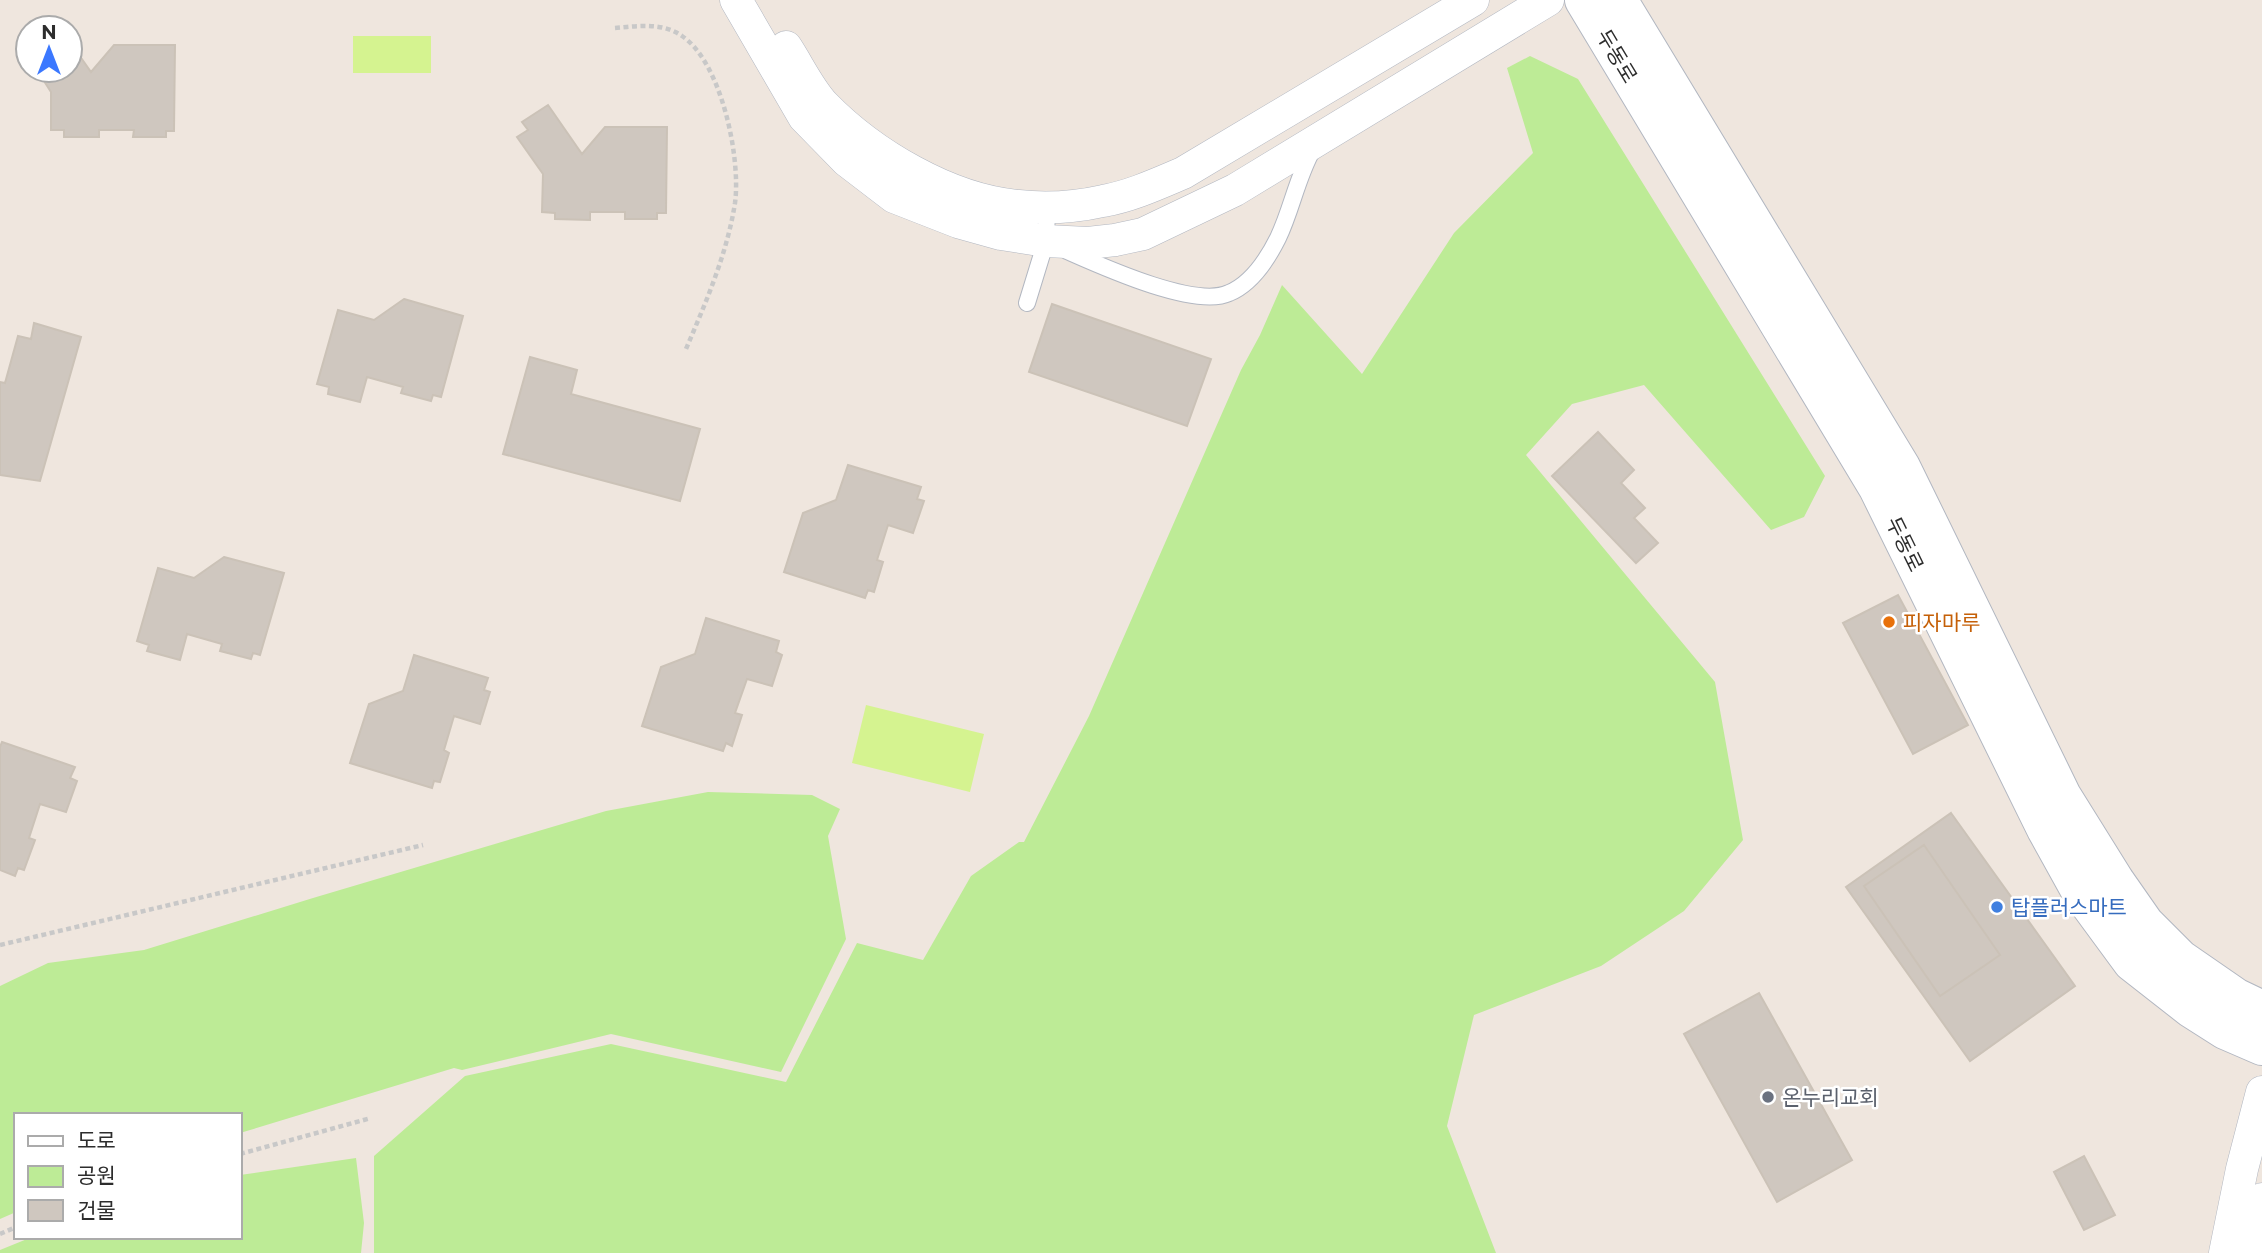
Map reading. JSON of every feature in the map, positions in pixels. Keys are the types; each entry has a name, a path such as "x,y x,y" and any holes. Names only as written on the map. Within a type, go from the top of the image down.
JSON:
{"street":[{"path":"736,0 804,117 847,161 894,197 958,222 1001,234 1046,242 1088,243 1143,234 1235,190 1548,0"},
{"path":"758,0 822,103 886,157 946,186 985,201 1047,207 1112,199 1132,194 1183,173 1473,0"},
{"name":"두동로","path":"1584,0 1878,488 2040,817 2082,894 2132,962 2192,1009 2225,1030 2262,1046"},
{"name":"두동로","path":"1618,0 1901,467 2062,796 2115,881 2145,923 2180,959 2235,997 2262,1010"},
{"path":"2225,1253 2242,1169 2262,1092"},
{"path":"2253,1253 2262,1199"}],"lane":[{"path":"1046,242 1144,283 1208,296 1232,292 1256,271 1277,240 1307,160 1318,140"},
{"path":"1027,303 1046,242 1047,207"}],"path":[{"path":"615,28 653,25 682,36 705,60 720,96 735,149 735,201 726,242 715,279 686,349"},
{"path":"0,945 423,845"},
{"path":"242,1153 371,1118"}],"green space":[{"path":"353,36 431,36 431,73 353,73"},
{"path":"1530,56 1578,79 1825,476 1804,517 1771,530 1644,385 1572,404 1526,455 1715,682 1743,840 1684,911 1601,966 1474,1015 1447,1126 1496,1253 374,1253 374,1156 465,1076 611,1044 786,1082 857,943 923,960 971,876 1019,842 1024,842 1089,716 1241,370 1282,285 1362,374 1454,233 1533,153 1507,68"},
{"path":"866,705 984,734 970,792 852,763"},
{"path":"708,792 812,795 840,809 828,836 846,939 781,1072 611,1034 462,1070 454,1068 242,1132 242,1113 14,1113 14,1213 0,1219 0,986 48,963 144,950 606,811"},
{"path":"356,1158 364,1223 361,1253 0,1253 0,1250 27,1239 242,1239 242,1175"}],"building":[{"path":"114,45 175,45 174,131 166,131 166,137 133,137 134,130 99,130 99,137 64,137 64,130 51,130 51,92 46,84 84,84 84,62 91,72"},
{"path":"548,105 582,154 605,127 667,127 666,213 657,213 657,219 625,219 625,212 590,212 590,220 555,219 555,213 542,212 543,174 517,137 528,130 522,122"},
{"path":"404,299 463,316 441,397 433,395 431,401 401,393 403,387 367,377 360,402 328,394 329,387 317,384 338,310 374,320"},
{"path":"1052,304 1211,359 1187,426 1029,372"},
{"path":"34,323 81,337 40,481 0,475 0,382 5,383 18,336 31,339"},
{"path":"530,357 577,370 571,394 700,429 680,501 503,454"},
{"path":"1598,432 1634,470 1621,483 1645,508 1634,518 1658,543 1636,563 1552,476"},
{"path":"848,465 921,487 917,499 924,501 913,533 888,525 877,560 883,562 874,592 868,590 865,598 784,572 803,513 836,500"},
{"path":"224,557 284,573 260,655 253,653 251,659 220,651 222,644 187,634 180,660 147,651 149,645 137,641 158,568 194,578"},
{"path":"1898,595 1968,725 1913,754 1843,623"},
{"path":"706,618 779,641 776,652 782,655 772,686 747,679 735,713 742,715 732,746 726,743 723,751 642,726 661,667 695,654"},
{"path":"414,655 488,678 484,690 490,692 480,724 454,716 444,750 449,753 440,782 434,781 432,788 350,763 369,704 403,691"},
{"path":"2,742 75,767 70,778 77,781 66,812 40,804 29,838 35,840 24,870 18,868 15,876 0,870"},
{"path":"1951,813 2075,986 1970,1061 1846,887"},
{"path":"1924,845 2000,955 1940,996 1864,886"},
{"name":"온누리교회","path":"1759,993 1852,1160 1777,1202 1684,1034"},
{"path":"2084,1156 2115,1215 2084,1230 2054,1172"}],"place":[{"name":"피자마루","path":"1889,622"},
{"name":"탑플러스마트","path":"1997,907"},
{"name":"온누리교회","path":"1768,1097"}]}
